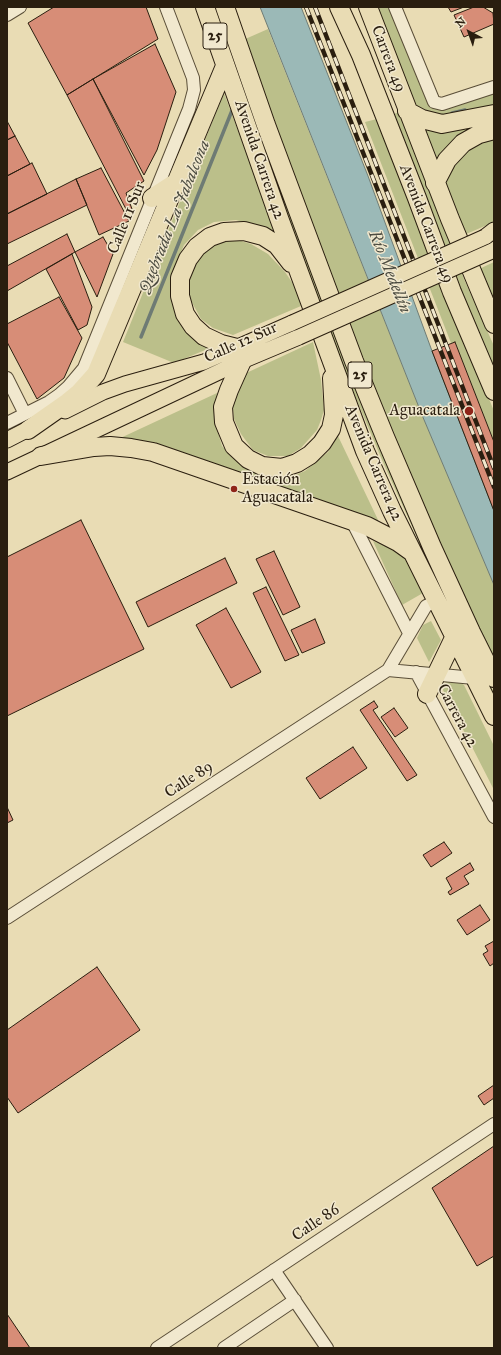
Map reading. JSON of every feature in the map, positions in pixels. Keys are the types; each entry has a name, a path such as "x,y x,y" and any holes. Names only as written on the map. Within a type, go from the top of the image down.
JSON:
{"highway":[{"name":"25","path":"206,7 225,66"},
{"name":"Avenida Carrera 42","path":"225,7 266,125 329,294 377,416 432,547 494,678"},
{"name":"Avenida Carrera 49","path":"339,7 360,55 417,198 452,292 494,391"},
{"name":"Carrera 49","path":"368,7 407,111"},
{"path":"27,422 74,397 96,374 225,66"},
{"name":"Avenida Carrera 42","path":"225,66 303,283 376,477 413,552 431,603 454,638 494,716"},
{"path":"407,111 422,119 442,124 494,118"},
{"name":"Avenida Carrera 49","path":"407,111 435,183 493,319"},
{"path":"435,183 447,160 463,143 479,134 494,118"},
{"path":"152,198 178,180"},
{"path":"303,283 290,260 277,246 263,236 244,231 224,232 210,237 197,247 188,259 180,278 180,296 185,314 193,326 204,336 240,355 223,407 224,422 234,446 248,459 262,466 282,468 297,463 310,455 322,443 331,429 334,415 334,399 329,353"},
{"path":"41,456 115,446 143,450 352,521 382,534 413,552"},
{"path":"427,694 454,638"}],"main road":[{"name":"Calle 12 Sur","path":"7,440 27,422 125,384 204,362 240,355 300,337 492,243"},
{"name":"Calle 12 Sur","path":"7,472 240,355 292,323 492,243"}],"street":[{"path":"7,15 20,7"},
{"name":"Calle 11 Sur","path":"84,368 193,98 193,78 166,7"},
{"name":"Carrera 49","path":"395,7 434,102 442,104 494,87"},
{"name":"Calle 12 Sur","path":"7,423 27,422 68,387 84,368"},
{"path":"7,378 27,422"},
{"path":"352,521 409,634"},
{"name":"Calle 89","path":"7,918 388,670 409,634 431,603"},
{"path":"388,670 474,678"},
{"name":"Carrera 42","path":"416,672 494,817"},
{"name":"Calle 86","path":"156,1348 494,1124"},
{"path":"274,1270 327,1348"},
{"path":"224,1348 295,1300"}],"green space":[{"path":"378,7 390,7 428,101 432,107 441,109 494,92 494,109 438,119 416,111"},
{"path":"268,29 422,415 494,585 494,664 403,468 243,40"},
{"path":"231,40 485,675 494,692 494,702 382,460 339,358 317,302 225,42"},
{"path":"224,93 279,241 256,226 236,220 214,222 198,230 184,245 172,273 170,291 176,313 210,348 174,363 123,342"},
{"path":"400,112 464,279 494,346 494,371 456,282 390,115"},
{"path":"377,119 443,288 494,411 494,442 455,342 451,343 365,122"},
{"path":"489,121 436,165 419,125"},
{"path":"494,135 494,222 464,235 444,182 462,152"},
{"path":"238,240 251,244 268,254 285,272 296,288 301,306 233,335 213,328 201,319 189,297 187,280 194,264 206,251 222,241"},
{"path":"494,262 494,308 477,270"},
{"path":"313,342 321,380 324,410 317,430 301,448 288,456 268,456 253,450 241,434 234,419 233,407 235,392 242,375"},
{"path":"217,393 215,422 222,446 243,466 262,475 295,475 305,471 328,452 338,436 380,524 165,446 135,440 114,441"},
{"path":"373,541 390,548 405,557 423,593 402,605"},
{"path":"431,621 441,640 429,662 417,638 423,625"},
{"path":"450,679 457,680 464,685 494,746 494,790 443,690 445,683"}],"water":[{"name":"Río Medellín","path":"260,7 301,7 368,176 432,351 494,511 494,585 422,415"}],"building":[{"path":"54,7 146,7 158,39 67,95 28,23"},
{"path":"448,7 464,7 451,12"},
{"path":"474,7 483,7 493,13 494,24 464,37 454,15"},
{"path":"155,44 176,92 157,150 144,175 93,79"},
{"path":"93,79 144,181 126,193 132,209 127,211 67,95"},
{"path":"7,121 15,136 7,140"},
{"path":"15,136 30,164 7,176 7,140"},
{"path":"32,163 47,194 7,214 7,176"},
{"path":"101,168 129,221 99,235 76,179"},
{"path":"76,179 87,205 7,244 7,214"},
{"path":"67,234 75,252 7,291 7,266"},
{"path":"103,237 113,254 97,297 75,252"},
{"path":"72,254 92,307 87,325 78,330 46,269"},
{"path":"59,297 82,338 64,378 37,399 7,342 7,324"},
{"name":"Aguacatala","path":"455,342 494,442 494,511 432,351"},
{"path":"81,520 144,649 7,716 7,557"},
{"path":"274,551 300,607 283,615 256,559"},
{"path":"225,558 237,583 148,627 136,602"},
{"path":"266,587 299,655 285,661 253,593"},
{"path":"226,608 261,672 231,688 196,625"},
{"path":"315,619 325,643 302,653 291,630"},
{"path":"374,701 378,707 373,710 417,775 407,781 360,710"},
{"path":"394,708 408,728 395,737 381,717"},
{"path":"353,747 367,768 320,799 306,778"},
{"path":"7,807 13,820 7,823"},
{"path":"444,842 452,853 431,867 423,855"},
{"path":"470,863 474,870 464,876 469,884 450,895 448,892 452,889 446,878"},
{"path":"480,905 490,920 467,935 457,920"},
{"path":"494,941 494,963 490,966 483,954 488,951 485,946"},
{"path":"97,967 140,1030 18,1113 7,1097 7,1030"},
{"path":"494,1085 494,1098 484,1105 478,1096"},
{"path":"494,1146 494,1256 477,1266 432,1188"},
{"path":"7,1314 30,1348 7,1348"}],"waterway":[{"name":"Quebrada La Jabalcona","path":"141,337 233,108"},
{"path":"452,113 465,110"}],"railway":[{"path":"306,7 494,487"},
{"path":"315,7 494,468"}],"place":[{"name":"Aguacatala","path":"469,411"},
{"name":"Estación Aguacatala","path":"234,489"}]}
